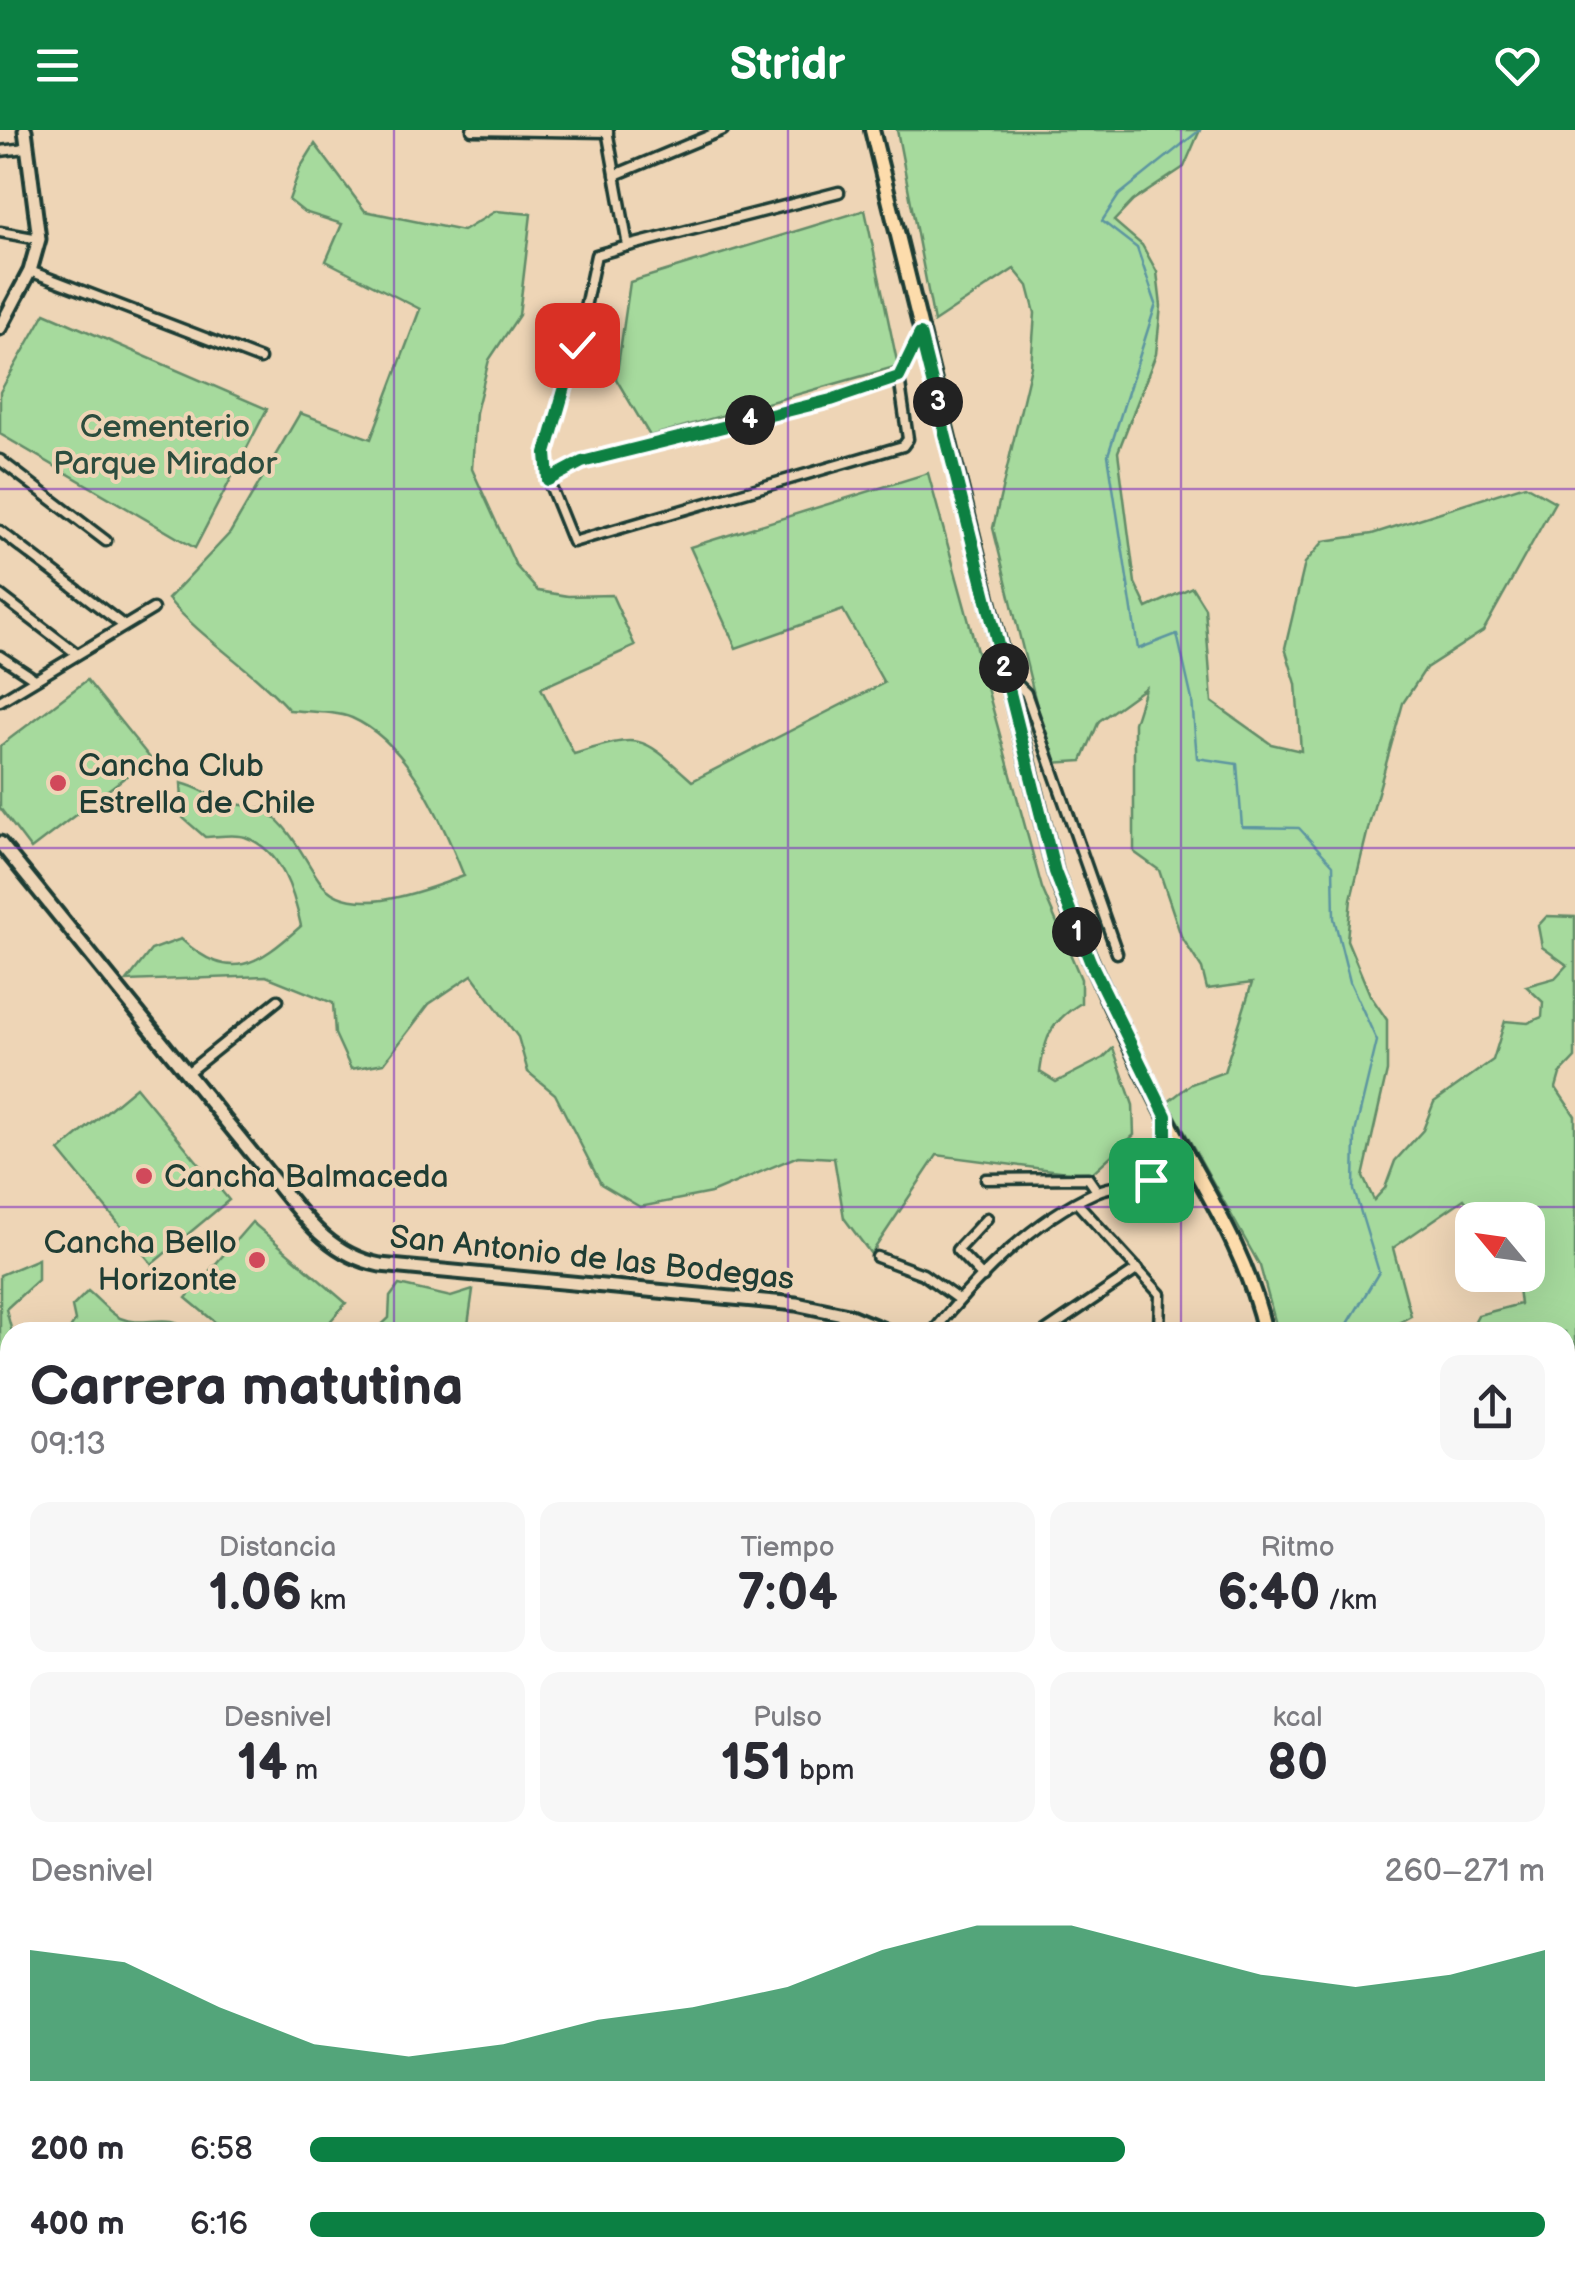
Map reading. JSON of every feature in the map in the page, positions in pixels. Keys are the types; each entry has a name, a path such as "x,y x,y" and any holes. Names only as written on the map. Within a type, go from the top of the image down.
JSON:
{"main road":[{"path":"872,130 1055,872 1090,961 1166,1116 1230,1230 1262,1322"}],"street":[{"path":"0,328 30,271 39,239 25,130"},
{"path":"472,130 608,131 628,246"},
{"path":"615,175 723,130"},
{"path":"0,151 26,148"},
{"path":"839,192 596,255 577,345 546,453 548,480 573,542 903,446 908,439 899,377 920,334"},
{"path":"0,232 39,239"},
{"path":"30,271 260,358"},
{"path":"548,480 582,462 831,400 899,377"},
{"path":"0,460 106,541"},
{"path":"0,530 123,625"},
{"path":"0,595 77,654"},
{"path":"0,702 153,609"},
{"path":"0,656 35,680"},
{"path":"1009,686 1019,686 1026,693 1117,953"},
{"name":"San Antonio de las Bodegas","path":"0,843 317,1233 359,1260 776,1301 865,1322"},
{"path":"187,1073 278,1000"},
{"path":"941,1322 958,1300 1056,1214 1098,1191 1138,1186 1161,1172 1169,1140 1166,1116"},
{"path":"986,1178 1088,1178 1098,1191"},
{"path":"1078,1204 1160,1294 1159,1322"},
{"path":"983,1277 958,1250 987,1218"},
{"path":"877,1257 923,1274 958,1300"},
{"path":"1060,1322 1138,1269"}],"green space":[{"path":"897,130 1200,130 1184,167 1133,201 1114,221 1142,245 1157,272 1161,306 1156,354 1118,452 1135,583 1147,608 1192,587 1205,608 1212,702 1271,744 1301,751 1296,684 1285,648 1305,563 1324,541 1372,534 1525,485 1555,502 1483,631 1426,668 1403,703 1351,899 1347,940 1370,995 1387,1020 1387,1071 1363,1177 1374,1200 1385,1188 1395,1161 1423,1130 1434,1102 1493,1060 1505,1021 1528,1023 1542,1017 1543,1002 1526,986 1555,978 1567,965 1542,947 1538,926 1547,916 1575,917 1575,1058 1560,1074 1556,1088 1575,1116 1575,1322 1474,1322 1478,1315 1520,1304 1518,1292 1545,1292 1545,1202 1464,1199 1393,1248 1411,1316 1400,1322 1275,1322 1260,1266 1168,1102 1191,1084 1224,1072 1252,983 1207,989 1202,969 1181,936 1159,870 1134,852 1134,723 1145,688 1099,721 1082,761 1051,763 993,528 1031,366 1035,313 1028,286 1014,269 934,322"},
{"path":"315,144 365,211 463,231 496,211 531,214 519,315 489,360 476,412 472,469 516,566 538,591 568,596 612,595 635,646 541,688 574,754 614,743 639,742 661,754 692,781 884,683 843,610 736,648 690,547 928,473 1042,888 1081,979 1081,1003 1062,1017 1051,1032 1040,1072 1056,1082 1103,1058 1113,1048 1133,1105 1134,1135 1090,1175 937,1155 871,1254 844,1218 834,1158 798,1156 711,1193 640,1207 601,1184 555,1094 528,1072 518,1037 472,975 429,1004 384,1063 351,1069 335,1034 333,1003 266,976 127,981 151,950 181,939 215,961 243,964 271,951 301,926 290,887 277,862 258,843 245,837 205,837 183,818 181,783 228,803 267,812 290,834 319,880 332,893 348,899 388,899 464,876 422,786 391,746 352,718 289,710 168,599 230,533 300,413 371,439 420,309 326,261 342,224 304,212 289,200 300,168"},
{"path":"865,210 898,366 650,436 616,379 630,282"},
{"name":"Cementerio Parque Mirador","path":"45,313 267,409 195,548 0,434 0,392"},
{"name":"Cancha Club Estrella de Chile","path":"87,680 150,758 31,849 0,808 0,746"},
{"name":"Cancha Balmaceda","path":"136,1087 229,1200 152,1264 59,1151"},
{"name":"Cancha Bello Horizonte","path":"252,1222 346,1303 330,1322 215,1322 186,1298"},
{"path":"38,1259 38,1280 6,1309 9,1322 0,1322 0,1275"},
{"path":"399,1285 451,1297 473,1290 468,1322 385,1322 389,1318 390,1297"},
{"path":"88,1291 120,1318 139,1322 74,1322 72,1307"}],"waterway":[{"path":"1200,130 1119,195 1102,221 1137,248 1156,304 1108,455 1138,649 1177,634 1192,700 1197,758 1237,764 1242,827 1299,828 1333,865 1334,918 1350,982 1377,1041 1355,1133 1354,1190 1379,1272 1349,1322"}],"place":[{"name":"Cancha Club Estrella de Chile","path":"58,783"},
{"name":"Cancha Balmaceda","path":"144,1176"},
{"name":"Cancha Bello Horizonte","path":"257,1260"}],"route":[{"path":"577,345 546,453 548,480 582,462 831,400 899,377 920,334 1055,872 1090,961 1166,1116 1166,1157 1161,1172 1151,1180"}]}
